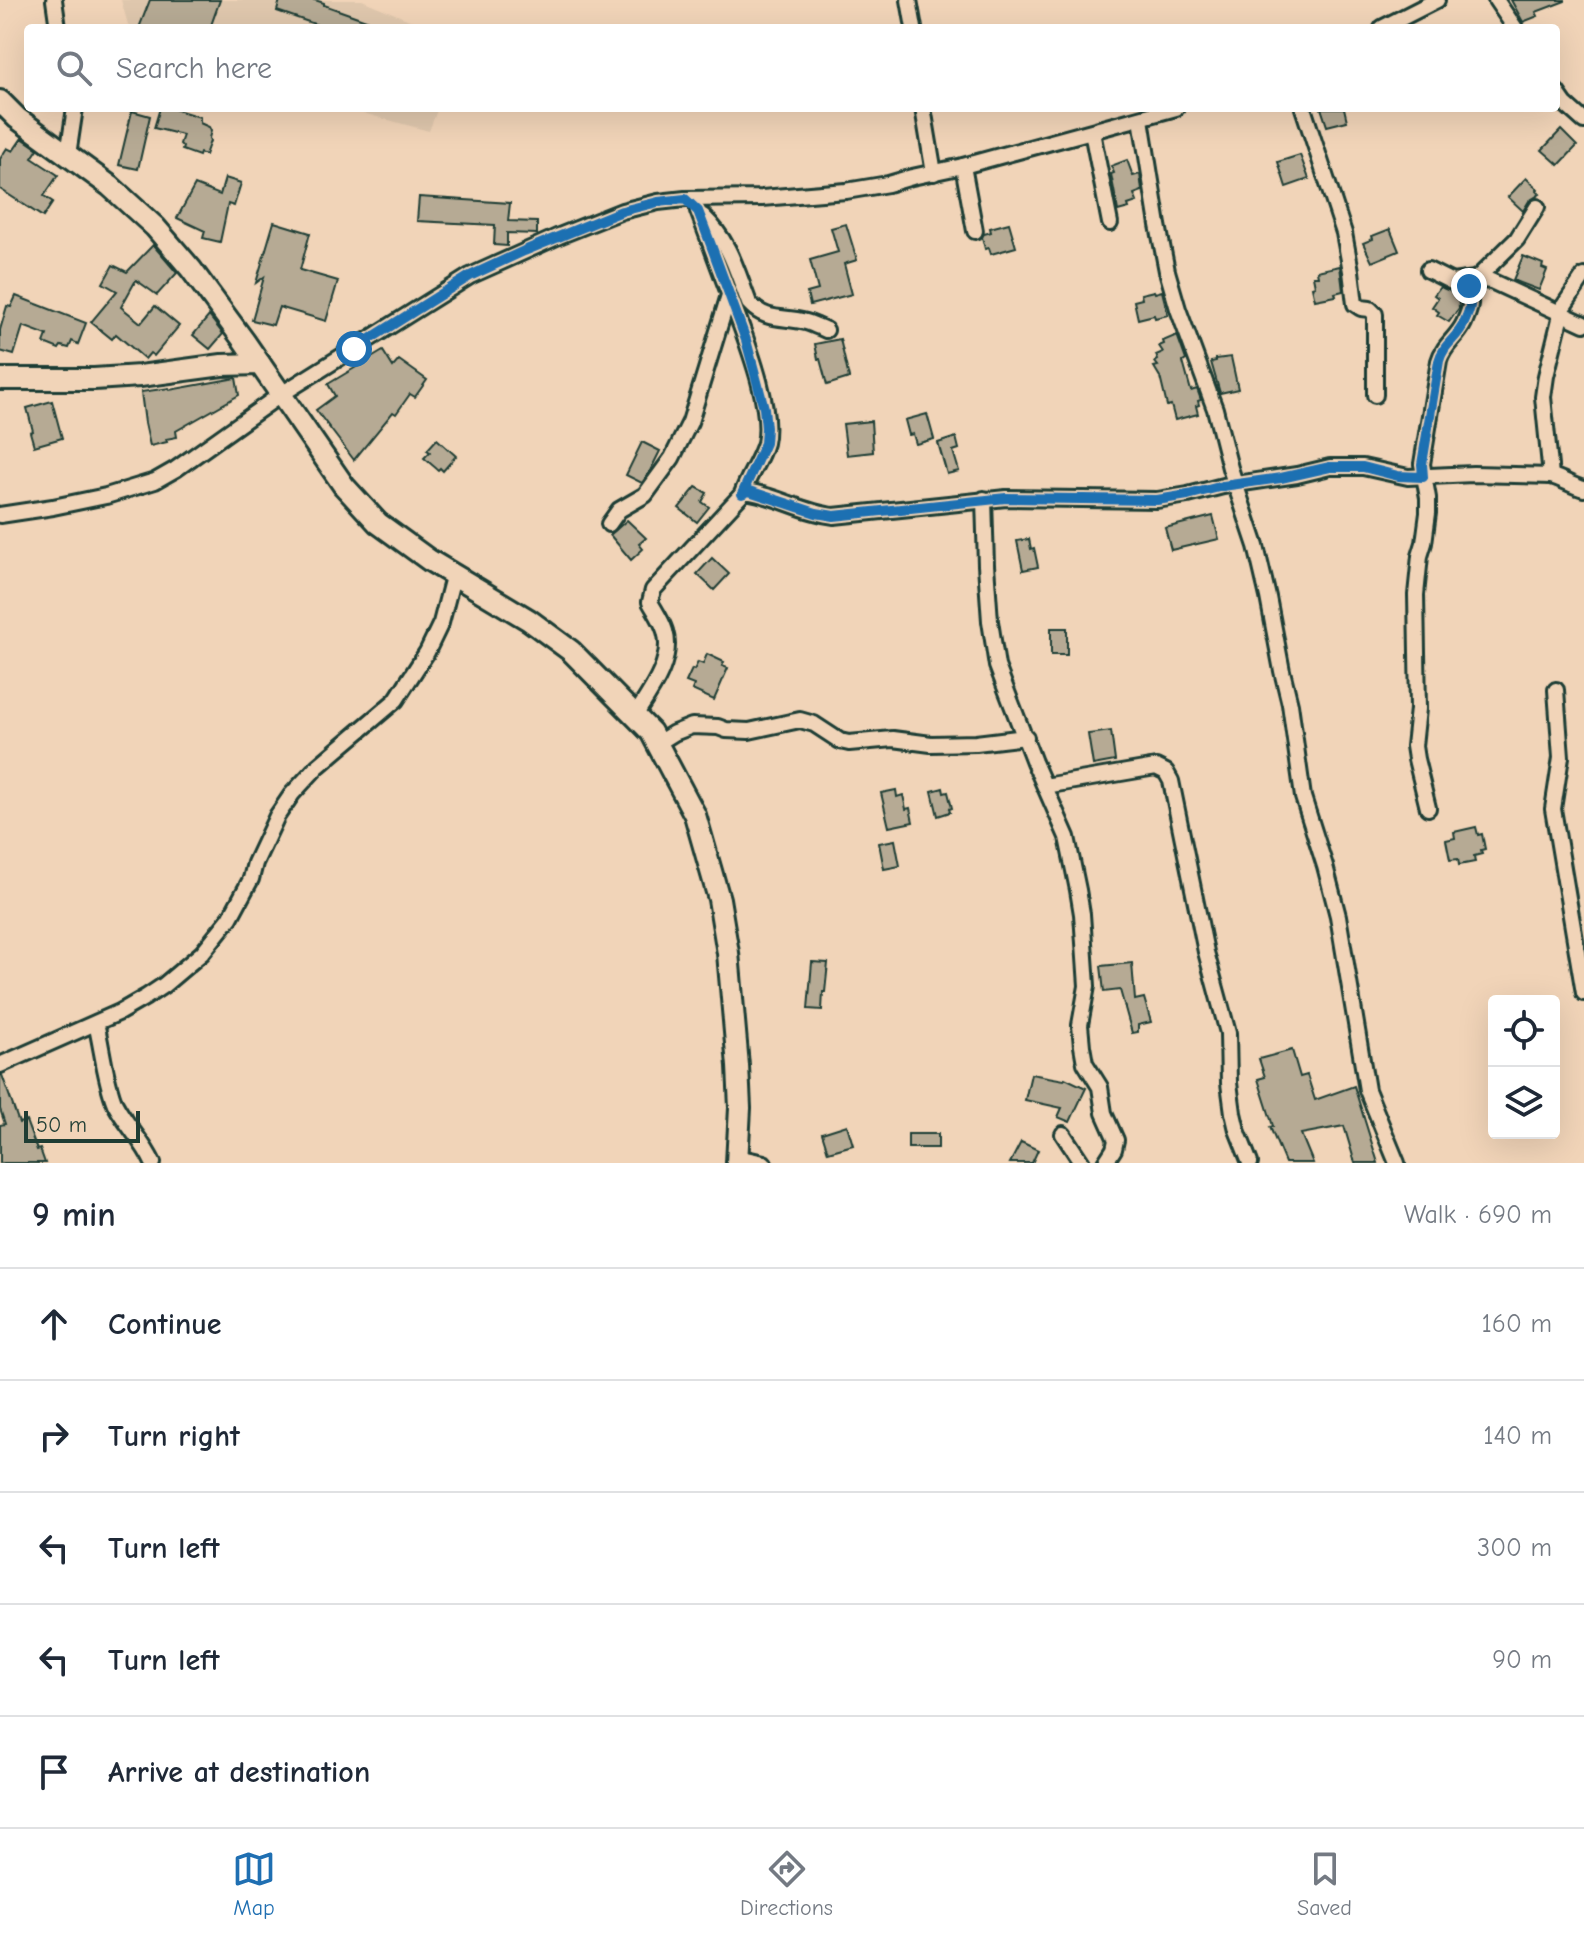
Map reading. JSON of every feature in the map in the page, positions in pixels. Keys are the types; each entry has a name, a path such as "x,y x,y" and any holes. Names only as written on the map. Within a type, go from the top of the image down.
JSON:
{"street":[{"path":"54,0 57,24"},
{"path":"909,0 913,24"},
{"path":"1390,24 1437,0"},
{"path":"1496,0 1512,24"},
{"path":"1560,97 1584,121"},
{"path":"0,101 17,118 110,186 155,227 199,279 336,475 365,510 398,539 529,620 571,651 651,732 695,815 719,899 728,953 738,1066 740,1108 737,1160 764,1163"},
{"path":"68,155 74,112"},
{"path":"924,112 934,173"},
{"path":"0,515 106,496 155,481 280,395 470,276 622,211 685,199 762,198 888,184 1163,112"},
{"path":"1304,112 1344,233 1355,304 1375,314 1375,395"},
{"path":"1141,119 1167,271 1215,409 1268,597 1290,704 1303,797 1338,916 1367,1090 1397,1163"},
{"path":"1092,132 1110,223"},
{"path":"963,166 975,231"},
{"path":"685,199 718,231 731,252 754,309 765,316 810,323 826,330"},
{"path":"1428,808 1414,746 1418,709 1417,576 1428,513 1422,464 1439,361 1442,351 1465,321 1470,305 1467,290 1511,245 1537,207"},
{"path":"636,714 657,680 666,655 666,632 650,602 653,590 742,494 765,443 766,428 759,385 698,211"},
{"path":"1428,270 1452,282 1475,279 1491,281 1584,324"},
{"path":"1551,476 1543,397 1548,360 1561,314 1584,276"},
{"path":"609,524 619,510 645,495 672,458 695,408 729,295"},
{"path":"0,379 94,379 222,365 260,364"},
{"path":"742,494 749,491 834,516 984,499 1076,497 1157,500 1343,466 1363,467 1398,476 1551,476 1584,489"},
{"path":"984,499 991,637 997,666 1067,837 1082,914 1087,986 1080,1025 1082,1046 1085,1063 1100,1087 1104,1113 1116,1140 1105,1163"},
{"path":"0,1065 96,1023 146,997 202,953 230,918 251,879 255,863 277,816 292,794 317,767 396,700 427,652 441,623 454,573"},
{"path":"1556,690 1561,757 1553,809 1584,993"},
{"path":"658,743 692,726 749,731 800,720 849,743 893,739 931,744 976,743 1026,737"},
{"path":"1045,786 1156,767 1166,772 1171,781 1206,952 1228,1033 1230,1097 1250,1163"},
{"path":"96,1023 113,1099 153,1163"},
{"path":"1063,1134 1082,1163"}],"shaded area":[{"path":"121,0 362,0 419,24 128,24"},
{"path":"359,112 436,112 429,131"}],"building":[{"path":"150,0 220,0 211,24 141,24"},
{"path":"280,0 315,0 377,24 314,24 277,11"},
{"path":"1511,0 1565,1 1536,12 1538,16 1523,22"},
{"path":"132,112 150,116 138,169 119,165"},
{"path":"159,112 184,112 200,117 200,123 211,131 205,155 182,150 183,135 154,128"},
{"path":"1322,112 1345,112 1347,121 1327,126"},
{"path":"1561,130 1577,146 1559,165 1542,150"},
{"path":"22,138 38,149 32,158 58,175 44,196 53,202 43,217 0,189 0,159 7,148 13,151"},
{"path":"1300,155 1309,179 1286,187 1278,162"},
{"path":"1127,160 1133,176 1140,174 1142,191 1134,194 1137,202 1118,211 1111,166"},
{"path":"225,178 241,183 234,206 228,204 220,242 203,238 205,231 177,218 195,185 220,195"},
{"path":"1526,178 1540,194 1529,201 1523,211 1508,197"},
{"path":"419,197 510,203 508,221 537,222 537,234 507,233 507,246 494,245 495,225 417,221"},
{"path":"274,222 310,233 300,270 338,281 326,321 279,307 273,325 252,320 264,277 256,283"},
{"path":"1009,223 1016,247 991,254 989,248 985,249 982,237 991,232 990,228"},
{"path":"846,224 857,260 844,264 852,294 810,305 807,293 818,290 810,260 838,252 831,228"},
{"path":"1390,229 1399,251 1372,262 1363,243"},
{"path":"153,245 177,273 157,295 136,280 121,307 141,323 155,306 179,326 154,356 150,353 145,359 116,334 112,339 91,322 117,291 103,283 113,265 127,272"},
{"path":"1523,256 1543,264 1542,268 1547,270 1539,290 1513,280"},
{"path":"1340,266 1343,291 1335,293 1336,296 1315,300 1313,276 1318,276 1317,271"},
{"path":"1440,287 1458,294 1459,308 1449,322 1437,315 1439,312 1432,307 1438,298 1434,295"},
{"path":"1162,291 1168,315 1138,319 1134,301 1142,299 1141,294"},
{"path":"16,296 86,323 78,344 72,341 69,348 61,346 59,349 44,343 47,335 23,326 14,355 0,351 0,330 7,306 11,307"},
{"path":"209,316 223,334 210,349 193,335"},
{"path":"1177,335 1186,360 1183,362 1191,391 1197,389 1201,400 1196,406 1198,414 1175,420 1154,367 1158,366 1156,355 1163,352 1159,346"},
{"path":"840,339 849,378 827,385 815,344"},
{"path":"383,351 393,367 399,360 427,380 415,397 410,394 396,414 393,412 354,460 316,410 335,396 328,384"},
{"path":"1231,357 1238,389 1220,393 1211,362"},
{"path":"236,378 239,395 176,431 177,437 150,446 141,392"},
{"path":"52,401 62,438 34,446 27,408"},
{"path":"927,414 934,439 916,444 913,434 909,435 905,420"},
{"path":"871,421 873,452 847,455 843,424"},
{"path":"956,437 959,449 953,451 959,471 947,474 938,443"},
{"path":"437,439 456,456 443,471 424,458"},
{"path":"642,442 660,451 642,483 626,475"},
{"path":"696,487 707,493 702,502 709,507 697,522 679,508"},
{"path":"1213,516 1219,539 1171,550 1165,528"},
{"path":"627,520 646,538 639,544 643,549 631,560 610,535"},
{"path":"1029,539 1038,567 1023,570 1017,541"},
{"path":"712,558 729,574 714,590 697,574"},
{"path":"1051,628 1067,628 1067,655 1051,655"},
{"path":"707,654 724,662 722,666 728,668 714,700 692,690 694,685 686,682 692,669 698,662 703,664"},
{"path":"1111,731 1115,761 1093,765 1088,734"},
{"path":"943,788 944,793 948,792 952,808 950,812 938,816 932,791"},
{"path":"896,790 897,797 903,795 906,809 910,808 913,822 889,827 881,793"},
{"path":"1476,827 1478,835 1482,834 1485,849 1481,850 1482,854 1474,856 1475,862 1459,865 1458,859 1450,860 1446,840 1455,838 1454,832"},
{"path":"895,840 900,866 884,869 879,843"},
{"path":"812,962 828,963 822,1010 808,1009"},
{"path":"1132,963 1135,1000 1144,998 1151,1022 1138,1025 1138,1032 1132,1033 1120,990 1104,992 1101,966"},
{"path":"1292,1050 1300,1077 1307,1075 1315,1100 1354,1086 1378,1163 1355,1163 1344,1126 1301,1134 1313,1163 1285,1163 1270,1127 1273,1126 1258,1079 1265,1077 1259,1059"},
{"path":"1031,1074 1065,1078 1086,1088 1070,1122 1058,1117 1062,1108 1025,1100"},
{"path":"0,1075 19,1123 26,1121 45,1163 0,1163 0,1125 5,1124 0,1109"},
{"path":"847,1125 853,1145 828,1152 822,1133"},
{"path":"908,1134 938,1134 938,1148 908,1148"},
{"path":"1021,1142 1038,1150 1032,1163 1010,1163"}],"route":[{"path":"354,349 470,276 524,251 622,211 685,199 698,211 711,245 746,340 764,408 765,443 742,494 749,491 834,516 984,499 1076,497 1157,500 1330,467 1363,467 1398,476 1423,477 1422,464 1439,361 1446,344 1465,321 1470,305 1469,286"}]}
